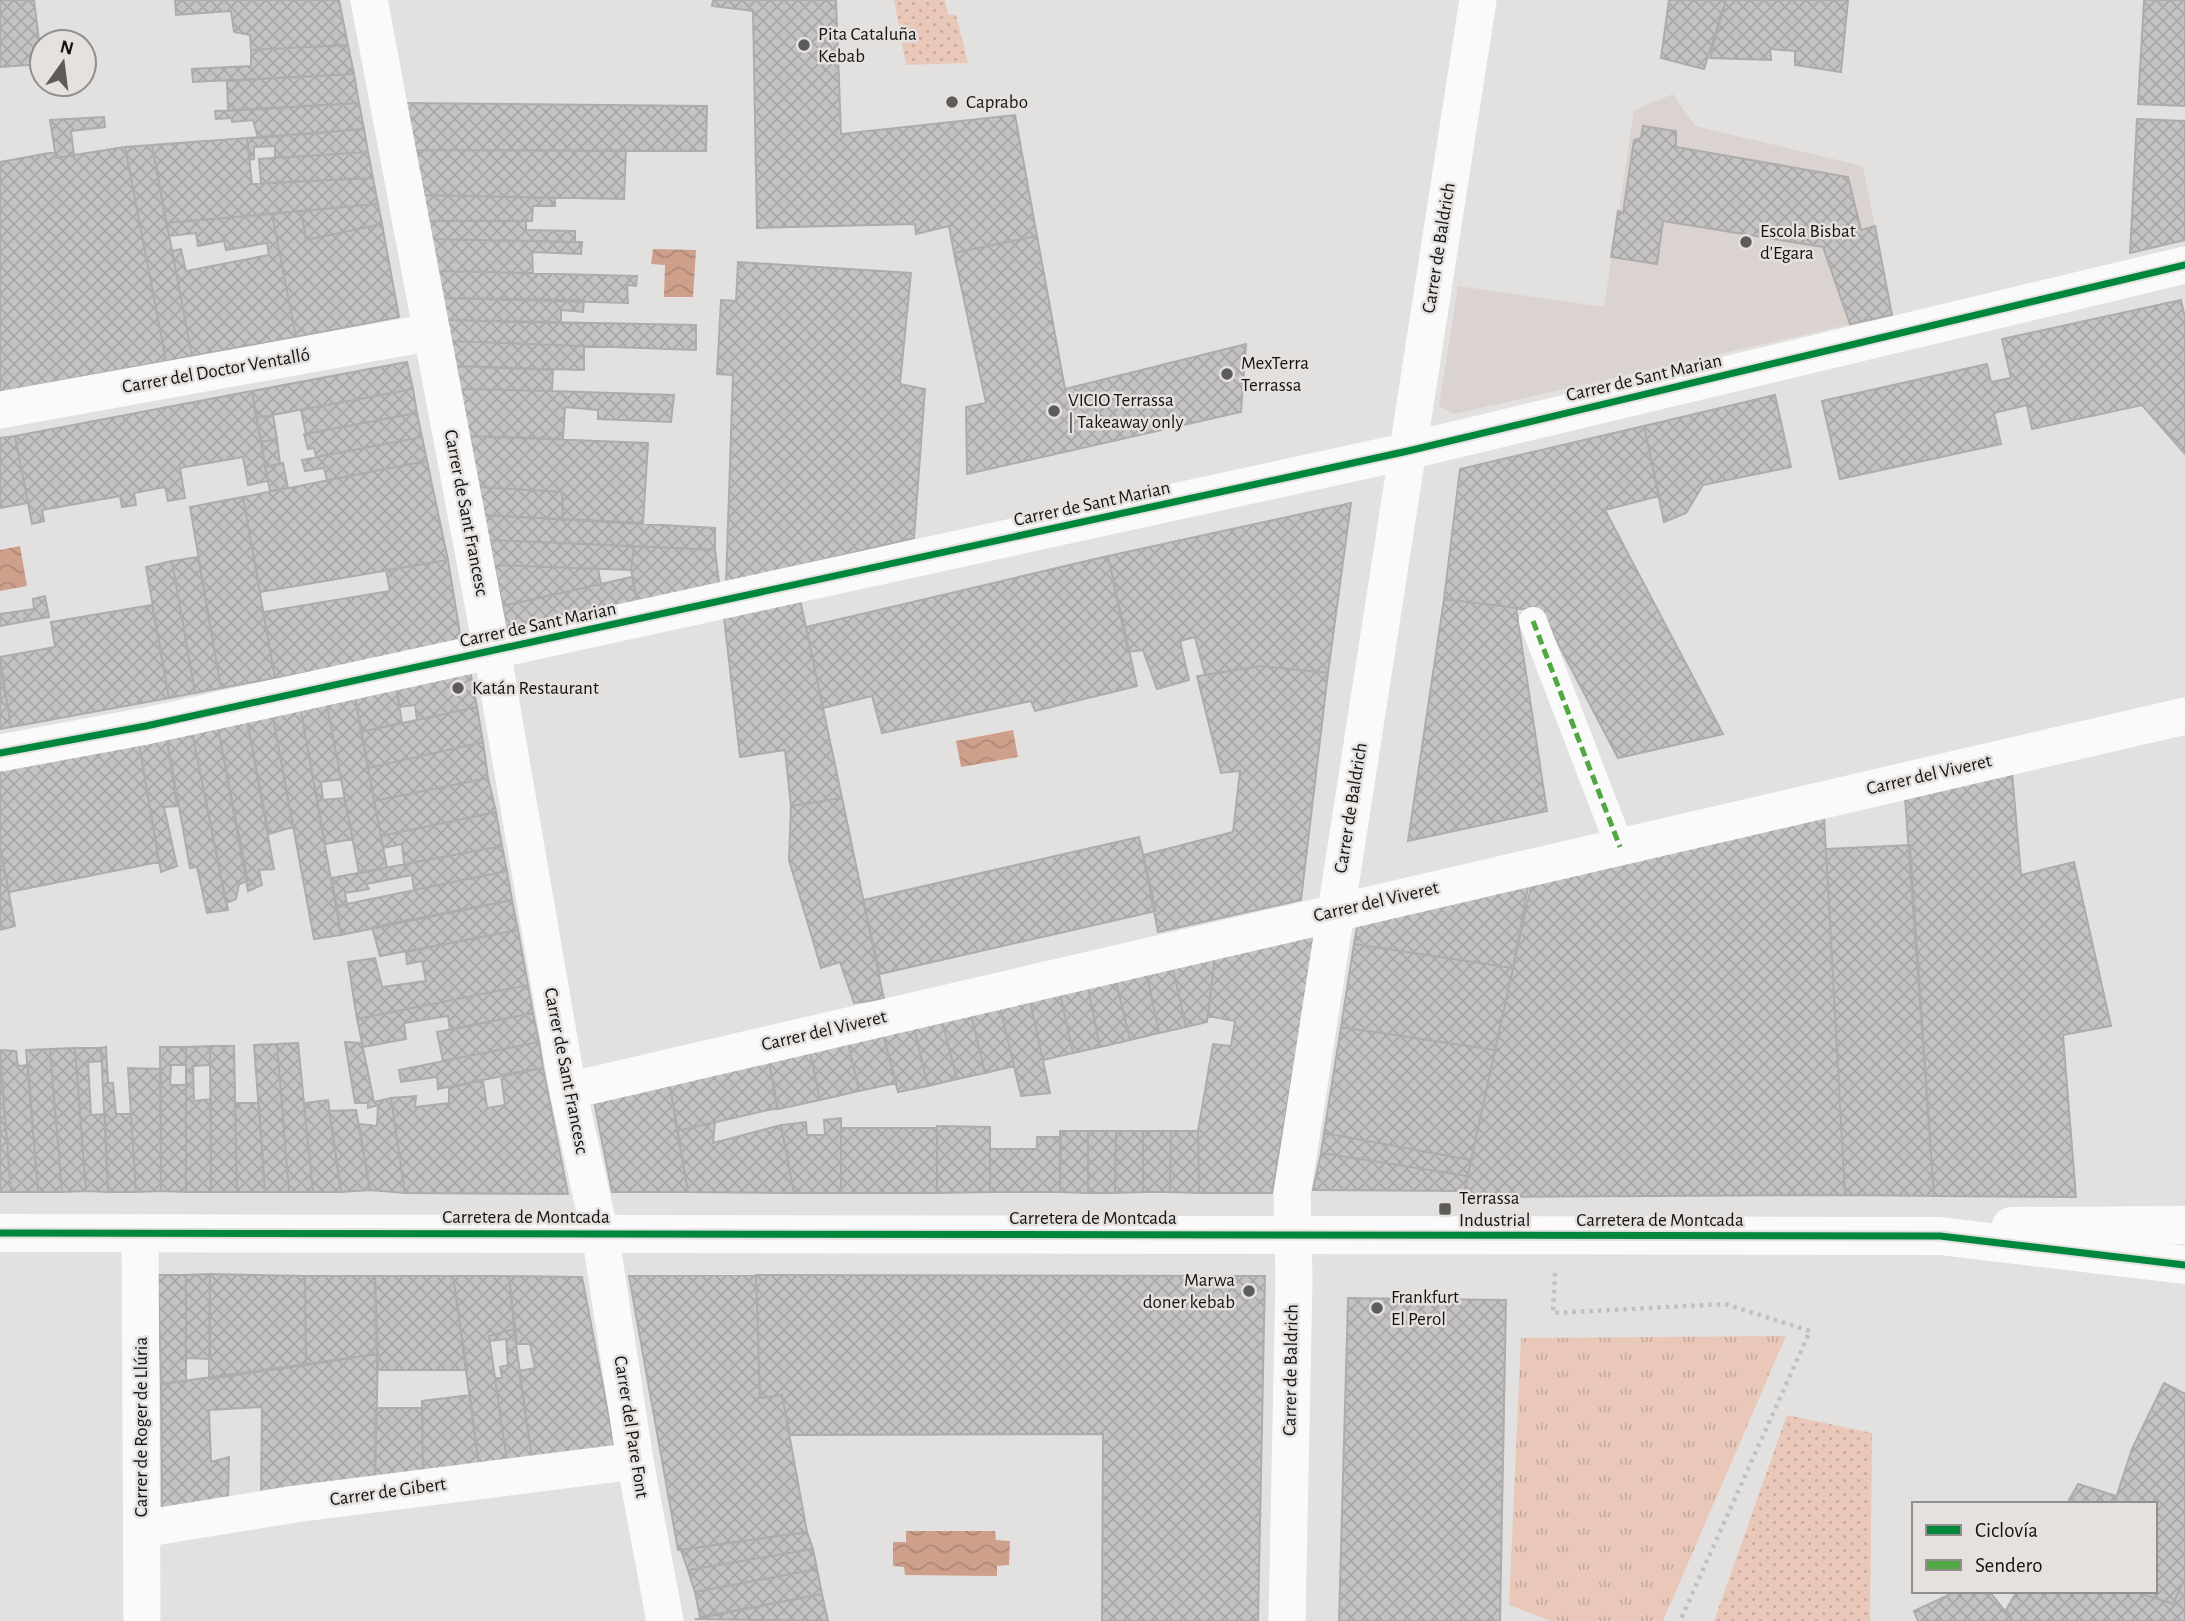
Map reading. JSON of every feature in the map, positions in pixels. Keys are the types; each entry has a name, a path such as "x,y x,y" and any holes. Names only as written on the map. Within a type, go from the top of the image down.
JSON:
{"street":[{"name":"Carrer de Sant Francesc","path":"369,0 492,651 568,1091 600,1233"},
{"name":"Carrer de Baldrich","path":"1287,1621 1292,1194 1478,0"},
{"name":"Carrer de Sant Marian","path":"0,753 160,723 1408,451 2185,265"},
{"name":"Carrer del Doctor Ventalló","path":"0,410 432,332"},
{"path":"1533,621 1620,846"},
{"name":"Carrer del Viveret","path":"568,1091 2185,716"},
{"name":"Carretera de Montcada","path":"1940,1236 1970,1228 2005,1226 2185,1225"},
{"name":"Carretera de Montcada","path":"0,1233 1940,1236 2185,1265"},
{"name":"Carrer de Roger de Llúria","path":"140,1233 142,1621"},
{"name":"Carrer del Pare Font","path":"600,1233 635,1461 665,1621"},
{"name":"Carrer de Gibert","path":"142,1529 295,1504 635,1461"}],"path":[{"path":"1555,1269 1553,1313 1725,1304 1810,1331 1681,1621"}],"shaded area":[{"name":"Escola Bisbat d'Egara","path":"1673,94 1695,126 1863,166 1892,315 1454,414 1439,406 1458,286 1604,307 1634,110"}],"green space":[{"path":"894,0 945,0 948,15 956,15 968,63 906,65"},
{"path":"1786,1336 1663,1621 1551,1621 1509,1605 1521,1338"},
{"path":"1787,1415 1872,1433 1870,1621 1714,1621"}],"water":[{"path":"653,249 696,250 693,297 664,297 665,265 651,264"},
{"path":"20,546 27,586 0,591 0,550"},
{"path":"1013,730 1018,757 961,767 956,741"},
{"path":"906,1531 995,1531 996,1540 1010,1541 1009,1565 997,1566 997,1576 905,1575 904,1567 893,1566 893,1542 906,1542"}],"building":[{"path":"0,0 34,0 38,28 28,28 28,65 0,67"},
{"path":"175,0 339,0 348,45 251,50 250,35 234,32 231,11 176,15"},
{"path":"713,0 836,0 841,134 1015,115 1037,236 954,253 949,226 916,234 915,224 757,228 753,11 712,6"},
{"path":"1669,0 1726,0 1704,69 1661,58"},
{"path":"1726,0 1848,0 1841,72 1795,65 1795,51 1770,49 1771,60 1710,58"},
{"path":"2144,0 2185,0 2185,106 2138,104"},
{"path":"348,45 354,74 193,82 192,69 251,66 251,50"},
{"path":"354,74 359,103 228,111 227,81"},
{"path":"359,103 364,129 258,138 253,120 232,122 232,118 216,119 215,111"},
{"path":"400,103 707,106 706,151 410,150"},
{"path":"104,117 105,127 71,131 74,155 56,158 50,120"},
{"path":"2137,119 2185,121 2185,240 2130,253"},
{"path":"1643,126 1676,131 1676,147 1848,177 1861,230 1875,226 1892,315 1850,324 1823,247 1663,221 1657,264 1611,257 1618,211 1623,213 1634,140 1641,138"},
{"path":"364,129 368,152 275,158 275,146 254,147 254,159 250,160 247,138"},
{"path":"247,138 252,184 373,178 378,204 166,223 152,145"},
{"path":"152,145 192,356 166,361 125,147"},
{"path":"125,147 166,361 0,392 0,162 55,152 56,158"},
{"path":"410,150 626,151 624,199 419,195"},
{"path":"368,152 373,178 261,183 259,159"},
{"path":"419,195 555,198 555,206 533,206 532,221 424,221"},
{"path":"378,204 382,224 306,240 301,211"},
{"path":"301,211 306,240 382,224 399,317 296,337 272,214"},
{"path":"272,214 296,337 192,356 172,251 181,249 186,271 269,255 267,243 226,250 224,241 198,246 196,233 169,236 166,223"},
{"path":"424,221 526,221 526,230 575,231 575,242 429,239"},
{"path":"1037,236 1065,389 1246,344 1241,412 967,474 966,407 986,403 954,253"},
{"path":"429,239 582,242 581,254 532,252 533,273 434,271"},
{"path":"738,262 911,273 900,384 925,389 914,538 726,583 733,375 717,374 721,300 736,301"},
{"path":"434,271 637,276 636,286 627,285 628,303 439,298"},
{"path":"439,298 584,300 583,312 561,310 561,323 444,320"},
{"path":"2181,300 2185,318 2185,454 2142,405 2032,429 2027,405 1994,413 2001,444 1840,479 1822,401 1987,364 1991,382 2011,378 2002,339"},
{"path":"444,320 696,325 696,350 449,341"},
{"path":"449,341 584,346 584,370 454,366"},
{"path":"407,362 413,389 256,418 252,391"},
{"path":"454,366 553,370 552,391 458,389"},
{"path":"413,389 417,413 306,434 301,410"},
{"path":"458,389 674,395 671,422 598,419 598,410 565,407 563,439 468,436"},
{"path":"252,391 268,481 248,485 243,457 180,468 185,498 168,501 165,487 134,493 136,505 122,507 120,496 42,510 44,521 32,524 15,436"},
{"path":"1775,395 1791,467 1703,485 1686,513 1664,522 1644,426"},
{"path":"417,413 422,437 316,457 314,448 308,449 304,434"},
{"path":"273,415 277,439 261,442 256,418"},
{"path":"1644,426 1659,496 1605,510 1723,734 1618,758 1541,611 1444,599 1460,469"},
{"path":"15,436 28,503 0,508 0,438"},
{"path":"468,436 648,443 643,523 563,519 562,492 478,487"},
{"path":"422,437 427,461 327,480 324,468 305,471 302,460"},
{"path":"277,439 280,464 265,467 261,442"},
{"path":"427,461 448,560 260,592 243,497"},
{"path":"283,463 288,488 270,491 265,467"},
{"path":"478,487 562,492 563,519 483,515"},
{"path":"243,497 275,678 221,688 190,507"},
{"path":"1351,503 1328,673 1261,666 1205,675 1195,637 1180,641 1189,680 1157,689 1143,650 1128,652 1108,556"},
{"path":"483,515 715,528 715,550 489,540"},
{"path":"489,540 634,546 631,570 494,565"},
{"path":"634,546 715,550 719,583 638,604 631,570"},
{"path":"1108,556 1137,686 1035,711 1031,701 882,733 872,696 823,708 806,627"},
{"path":"198,557 221,688 195,693 172,561"},
{"path":"448,560 462,646 275,678 263,612 390,591 386,570"},
{"path":"172,561 195,693 169,698 146,567"},
{"path":"494,565 598,569 601,584 503,606"},
{"path":"632,577 638,604 506,633 503,606"},
{"path":"45,596 49,617 0,626 0,614 34,609 33,599"},
{"path":"800,599 842,798 791,806 785,750 740,757 724,617"},
{"path":"1444,599 1516,608 1547,811 1408,841"},
{"path":"152,605 169,698 11,727 0,657 55,647 51,622"},
{"path":"0,663 11,727 0,729"},
{"path":"1261,666 1328,673 1301,900 1158,932 1143,855 1233,832 1240,771 1221,773 1197,676"},
{"path":"470,671 477,707 417,720 415,705 400,707 396,686"},
{"path":"396,686 402,723 361,732 355,696"},
{"path":"355,696 387,868 359,873 326,701"},
{"path":"326,701 341,779 321,782 323,800 344,798 353,839 325,844 300,706"},
{"path":"300,706 341,935 314,939 272,712"},
{"path":"477,707 483,742 368,768 361,732"},
{"path":"272,712 293,827 269,834 246,715"},
{"path":"246,715 274,869 259,870 262,885 248,891 217,723"},
{"path":"217,723 248,881 239,884 236,899 226,903 191,727"},
{"path":"191,727 228,910 207,913 197,867 190,868 166,734"},
{"path":"166,734 177,806 164,807 177,866 161,872 138,738"},
{"path":"138,738 159,862 9,892 0,846 0,765"},
{"path":"483,742 488,778 374,801 368,768"},
{"path":"2012,772 2021,875 2074,862 2111,1026 2063,1035 2076,1197 1934,1196 1905,798"},
{"path":"488,778 496,812 381,836 374,801"},
{"path":"842,798 884,999 854,1003 840,962 821,968 789,860 791,806"},
{"path":"496,812 502,846 404,864 402,844 383,848 381,836"},
{"path":"1824,816 1845,1195 1463,1197 1532,882"},
{"path":"1139,837 1156,911 880,974 863,900"},
{"path":"1910,845 1934,1196 1845,1195 1826,849"},
{"path":"0,846 15,926 0,930"},
{"path":"502,846 507,871 414,890 412,875 366,884 369,889 345,893 347,905 337,906 331,878"},
{"path":"507,871 512,900 341,935 337,906"},
{"path":"1530,877 1513,968 1354,944 1359,916"},
{"path":"512,900 518,930 380,956 372,927"},
{"path":"518,930 528,985 357,1019 348,962 375,958 382,987 426,981 422,961 407,964 406,952"},
{"path":"1313,932 1316,937 1272,1193 1199,1193 1198,1131 1213,1044 1231,1046 1235,1021 1208,1016 1215,954"},
{"path":"1354,944 1513,968 1495,1050 1341,1027"},
{"path":"1215,954 1207,1022 1186,1027 1172,964"},
{"path":"1172,964 1186,1027 1159,1033 1146,970"},
{"path":"1146,970 1159,1033 1130,1040 1115,977"},
{"path":"1115,977 1130,1040 1100,1047 1087,983"},
{"path":"1087,983 1100,1047 1073,1053 1059,989"},
{"path":"528,985 533,1013 450,1030 448,1016 404,1023 406,1039 363,1047 357,1019"},
{"path":"1059,989 1073,1053 1043,1060 1029,996"},
{"path":"1029,996 1050,1093 1021,1096 999,1003"},
{"path":"999,1003 1014,1066 985,1073 970,1010"},
{"path":"970,1010 985,1073 957,1079 941,1017"},
{"path":"533,1013 539,1042 443,1061 437,1032"},
{"path":"941,1017 957,1079 928,1086 913,1023"},
{"path":"913,1023 928,1086 898,1092 882,1030"},
{"path":"1341,1027 1495,1050 1471,1160 1324,1133"},
{"path":"882,1030 896,1083 859,1091 847,1038"},
{"path":"847,1038 859,1091 820,1100 809,1047"},
{"path":"345,1042 362,1043 374,1102 391,1098 405,1193 370,1190 359,1124 377,1126 378,1105 368,1108 368,1103 355,1103"},
{"path":"539,1042 543,1068 438,1089 437,1077 401,1082 399,1070"},
{"path":"298,1043 313,1192 289,1192 277,1044"},
{"path":"277,1044 289,1192 265,1192 254,1045"},
{"path":"210,1046 210,1065 193,1066 194,1101 211,1099 211,1192 186,1192 186,1047"},
{"path":"210,1046 234,1046 237,1192 211,1192"},
{"path":"106,1047 108,1083 113,1083 116,1114 131,1114 136,1192 108,1192 101,1048"},
{"path":"160,1047 186,1047 186,1065 171,1065 170,1085 186,1085 186,1192 161,1191"},
{"path":"809,1047 820,1100 778,1109 768,1056"},
{"path":"75,1048 86,1191 62,1192 50,1049"},
{"path":"75,1048 101,1048 102,1061 88,1062 91,1115 105,1114 108,1192 86,1191"},
{"path":"50,1049 62,1192 38,1192 26,1050"},
{"path":"0,1050 16,1051 18,1066 28,1065 38,1192 11,1192"},
{"path":"768,1056 777,1108 677,1131 669,1079"},
{"path":"0,1058 11,1192 0,1192"},
{"path":"128,1068 161,1069 161,1191 136,1192"},
{"path":"543,1068 568,1194 405,1193 391,1098 416,1096 415,1107 449,1103 449,1088 483,1080 487,1108 505,1105 501,1075"},
{"path":"669,1079 688,1192 612,1192 593,1096"},
{"path":"328,1100 341,1192 313,1192 304,1103"},
{"path":"235,1103 259,1103 265,1192 237,1192"},
{"path":"356,1110 370,1190 341,1192 329,1111"},
{"path":"841,1118 841,1193 794,1193 781,1125 806,1122 807,1135 825,1135 824,1120"},
{"path":"715,1122 713,1143 781,1125 794,1193 688,1192 677,1131"},
{"path":"937,1126 990,1127 990,1192 937,1193"},
{"path":"841,1128 937,1128 937,1193 841,1193"},
{"path":"1060,1131 1088,1131 1088,1193 1060,1192"},
{"path":"1088,1131 1116,1131 1115,1193 1088,1193"},
{"path":"1116,1131 1143,1131 1143,1192 1115,1193"},
{"path":"1143,1131 1171,1131 1170,1192 1143,1192"},
{"path":"1171,1131 1198,1131 1199,1193 1170,1192"},
{"path":"1324,1133 1471,1160 1468,1176 1321,1153"},
{"path":"1037,1137 1061,1137 1060,1192 990,1192 990,1149 1037,1149"},
{"path":"1321,1153 1468,1176 1464,1191 1313,1190"},
{"path":"210,1274 305,1276 306,1365 209,1379"},
{"path":"210,1274 210,1359 186,1358 186,1275"},
{"path":"158,1275 186,1275 186,1381 161,1384"},
{"path":"756,1275 1265,1276 1258,1621 1102,1621 1103,1434 790,1435 782,1395 760,1398"},
{"path":"756,1275 760,1398 782,1395 807,1532 678,1550 629,1276"},
{"path":"305,1276 375,1276 378,1354 306,1365"},
{"path":"375,1276 453,1276 467,1370 377,1370"},
{"path":"453,1276 509,1276 514,1329 489,1336 507,1462 479,1466"},
{"path":"509,1276 582,1277 615,1449 532,1459 519,1371 535,1368 530,1344 517,1344"},
{"path":"1348,1298 1506,1300 1500,1621 1339,1621"},
{"path":"514,1329 532,1459 507,1462 495,1378 502,1378 500,1367 508,1365 506,1339 490,1341 489,1336"},
{"path":"378,1354 375,1480 261,1496 262,1407 209,1410 211,1462 229,1457 228,1499 162,1511 161,1384"},
{"path":"2164,1383 2185,1394 2185,1578 2173,1604 2139,1593 2157,1593 2157,1502 2115,1502 2132,1449"},
{"path":"470,1395 479,1466 423,1473 422,1401"},
{"path":"376,1408 422,1408 423,1473 375,1480"},
{"path":"2078,1484 2116,1496 2114,1502 2068,1502"},
{"path":"807,1532 813,1549 688,1570 681,1550"},
{"path":"813,1549 817,1569 695,1592 688,1570"},
{"path":"817,1569 822,1594 700,1617 695,1592"},
{"path":"2185,1578 2185,1621 2013,1621 2006,1610 2016,1593 2139,1593 2173,1604"},
{"path":"1953,1593 1991,1593 2013,1621 1918,1621 1914,1611"},
{"path":"822,1594 828,1621 695,1619"}],"marked path":[{"path":"1533,621 1620,847"}],"cycle path":[{"path":"0,753 146,726 1408,451 2185,265"},
{"path":"0,1233 1940,1236 2185,1265"}],"place":[{"name":"Pita Cataluña Kebab","path":"804,45"},
{"name":"Caprabo","path":"952,102"},
{"name":"Escola Bisbat d'Egara","path":"1746,242"},
{"name":"MexTerra Terrassa","path":"1227,374"},
{"name":"VICIO Terrassa | Takeaway only","path":"1054,411"},
{"name":"Katán Restaurant","path":"458,688"},
{"name":"Terrassa Industrial","path":"1445,1209"},
{"name":"Marwa doner kebab","path":"1249,1291"},
{"name":"Frankfurt El Perol","path":"1377,1308"}]}
